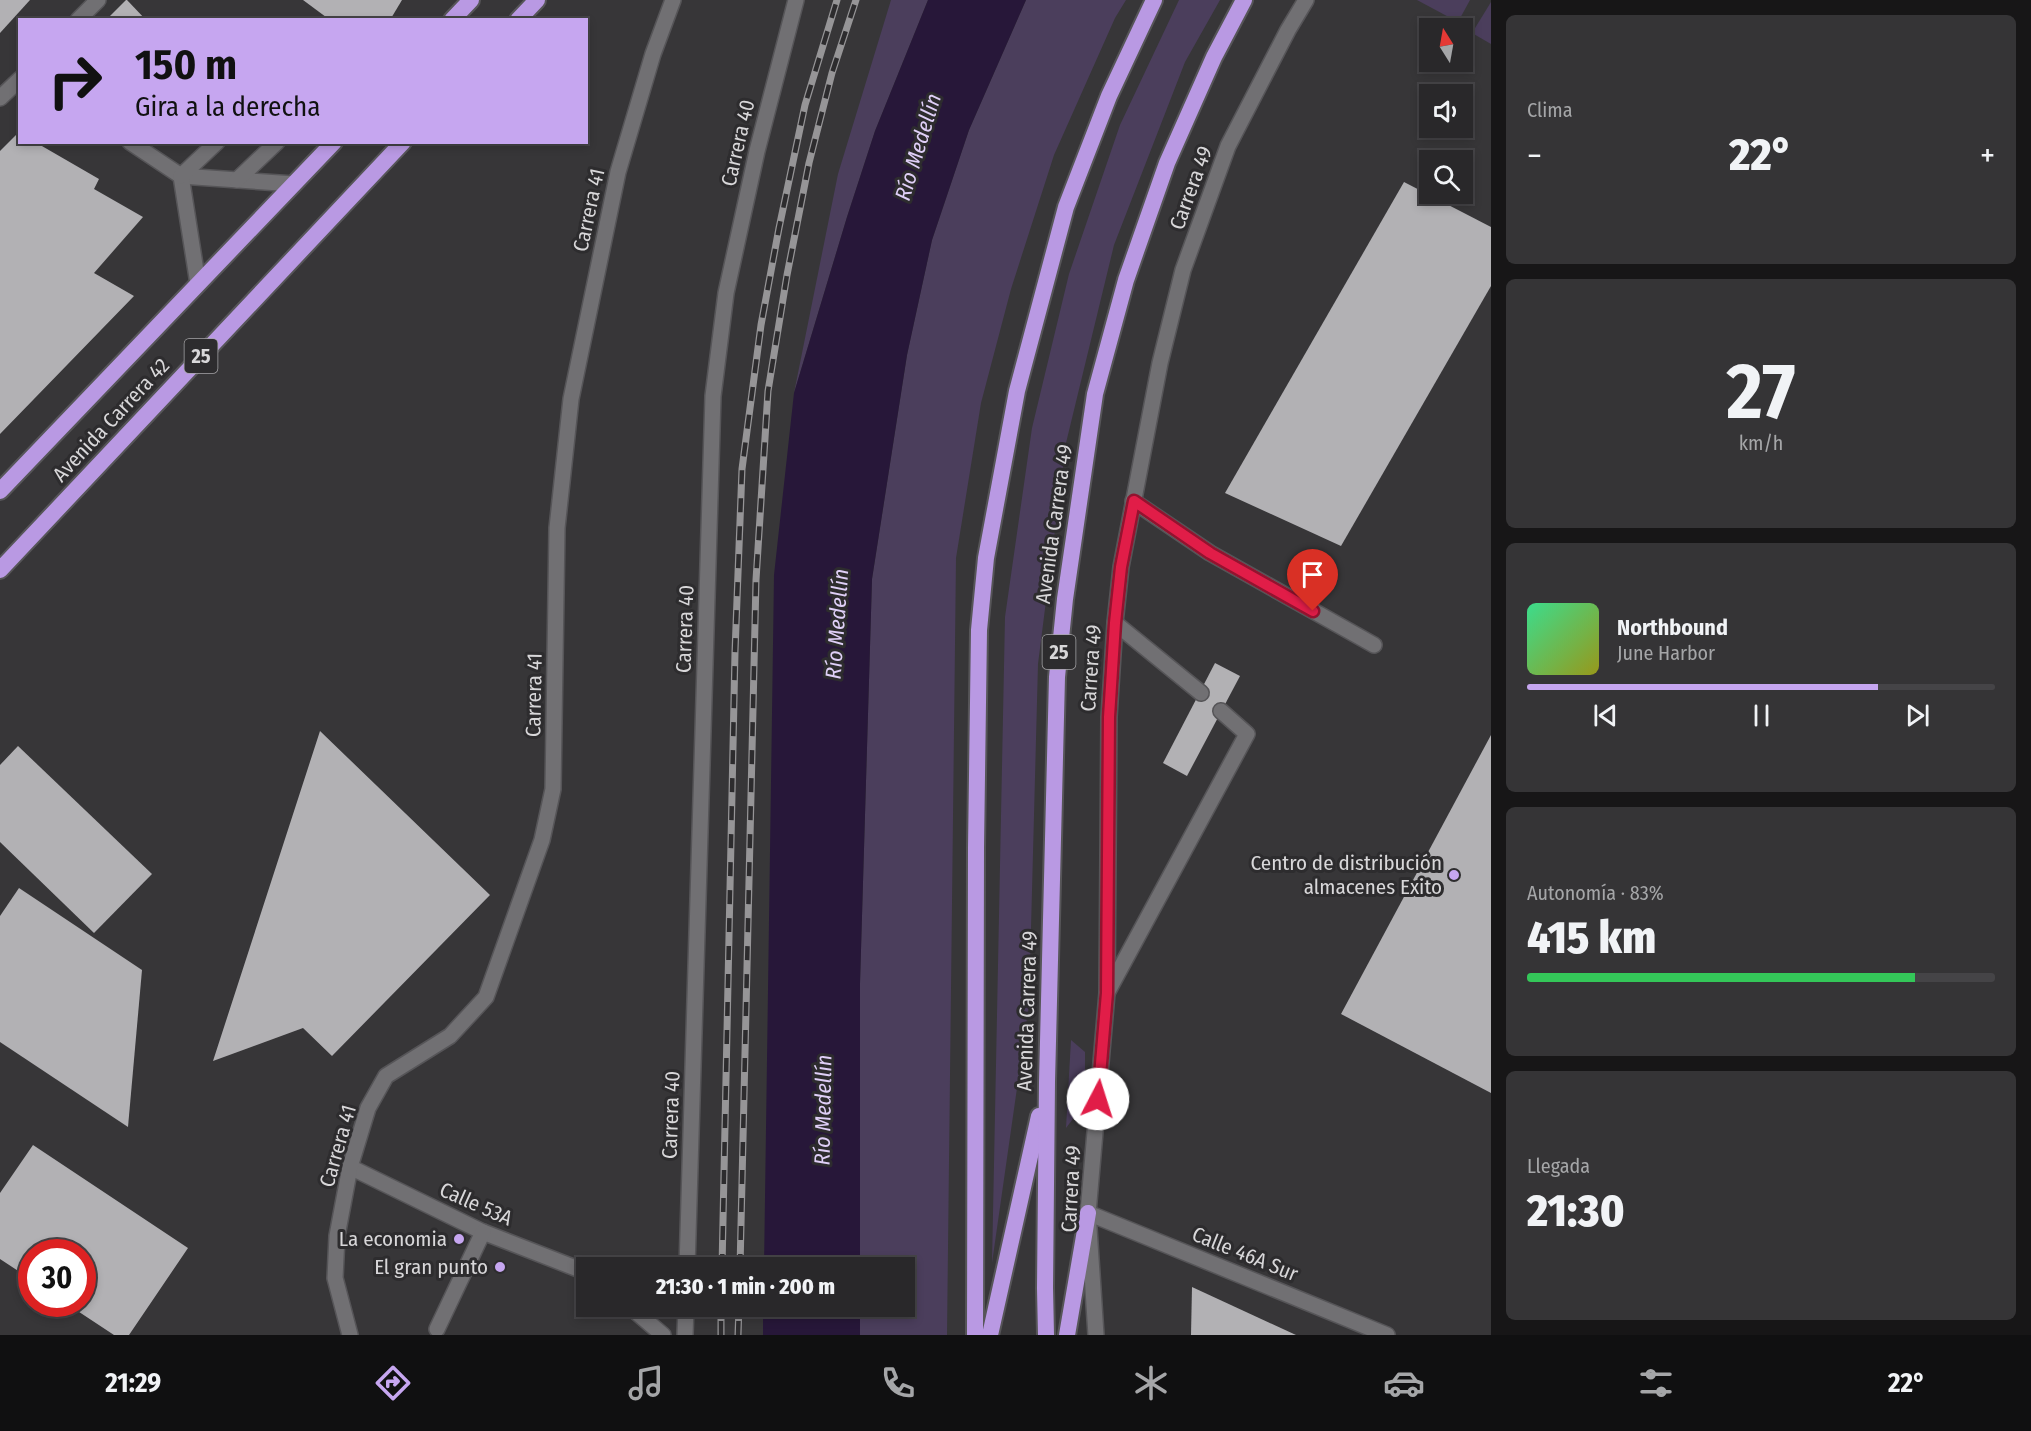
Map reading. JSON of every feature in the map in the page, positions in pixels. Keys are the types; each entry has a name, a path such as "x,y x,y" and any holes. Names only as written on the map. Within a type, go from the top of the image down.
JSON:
{"highway":[{"path":"454,18 471,0"},
{"path":"521,18 537,0"},
{"path":"975,1335 979,630 986,558 1017,391 1066,207 1109,96 1154,0"},
{"name":"Avenida Carrera 49","path":"1046,1335 1047,1082 1057,677 1065,599 1095,394 1126,280 1167,163 1214,57 1244,0"},
{"name":"Avenida Carrera 42","path":"3,485 332,144"},
{"name":"Avenida Carrera 42","path":"0,570 401,144"},
{"path":"990,1335 1047,1082"},
{"path":"1067,1335 1088,1213"}],"street":[{"path":"80,18 98,0"},
{"name":"Carrera 41","path":"350,1335 335,1278 337,1236 350,1167 368,1108 387,1076 450,1036 486,997 542,840 553,789 557,528 571,399 618,172 653,54 673,0"},
{"name":"Carrera 40","path":"687,1257 713,396 726,293 757,151 795,0"},
{"name":"Carrera 49","path":"1096,1335 1088,1213 1107,993 1109,717 1121,567 1160,363 1183,270 1228,146 1306,0"},
{"path":"0,98 18,81"},
{"path":"133,144 181,176 294,184"},
{"path":"181,176 215,144"},
{"path":"237,180 275,144"},
{"path":"181,176 198,285"},
{"path":"1134,501 1210,553 1374,645"},
{"path":"1115,623 1201,693"},
{"path":"1107,993 1247,734 1221,711"},
{"name":"Calle 53A","path":"350,1167 483,1232 576,1268"},
{"name":"Calle 46A Sur","path":"1088,1213 1387,1335"},
{"path":"437,1329 483,1232"},
{"path":"642,1317 663,1335"},
{"path":"685,1335 686,1317"}],"shaded area":[{"path":"891,0 928,0 875,131 794,393 838,174"},
{"path":"1026,0 1126,0 1115,18 1054,155 1011,289 981,403 956,558 947,1335 860,1335 860,1317 915,1317 915,1257 860,1257 860,983 872,579 907,355 932,240 969,130"},
{"path":"1179,0 1220,0 1185,62 1114,245 1066,443 1038,664 1029,1004 992,1263 1005,617 1032,428 1069,274 1120,125"},
{"path":"1417,0 1470,0 1460,18 1451,18"},
{"path":"1491,2 1491,44 1473,34"},
{"path":"1071,1040 1085,1052 1085,1103 1066,1128"}],"water":[{"name":"Río Medellín","path":"928,0 1026,0 969,130 932,240 907,355 872,579 860,983 860,1257 764,1257 774,575 794,393 875,131"},
{"path":"763,1317 860,1317 860,1335 763,1335"}],"building":[{"path":"0,0 30,0 0,33"},
{"path":"127,0 144,18 108,18"},
{"path":"303,0 402,0 391,18 327,18"},
{"path":"18,133 18,144 38,144 99,179 94,189 143,217 94,273 134,296 0,434 0,151"},
{"path":"1404,182 1419,190 1419,204 1447,204 1491,227 1491,286 1341,546 1225,493"},
{"path":"1215,663 1240,676 1187,776 1163,763"},
{"path":"320,731 490,895 332,1056 303,1028 213,1061"},
{"name":"Centro de distribución almacenes Exito","path":"1491,735 1491,1093 1341,1014"},
{"path":"18,746 152,874 94,933 0,842 0,765"},
{"path":"19,888 142,970 128,1127 0,1042 0,916"},
{"path":"33,1145 188,1248 129,1335 114,1335 87,1317 96,1317 96,1239 18,1239 18,1271 0,1259 0,1193"},
{"path":"1192,1287 1296,1335 1191,1335"}],"railway":[{"path":"722,1257 735,652 742,469 761,325 779,228 805,105 837,0"},
{"path":"740,1257 756,580 768,391 787,275 809,163 832,73 856,0"},
{"path":"721,1317 721,1335"},
{"path":"738,1335 739,1317"}],"place":[{"name":"Centro de distribución almacenes Exito","path":"1454,875"},
{"name":"La economia","path":"459,1239"},
{"name":"El gran punto","path":"500,1267"}],"route":[{"path":"1098,1099 1107,993 1109,717 1121,567 1134,501 1210,553 1313,611"}]}
